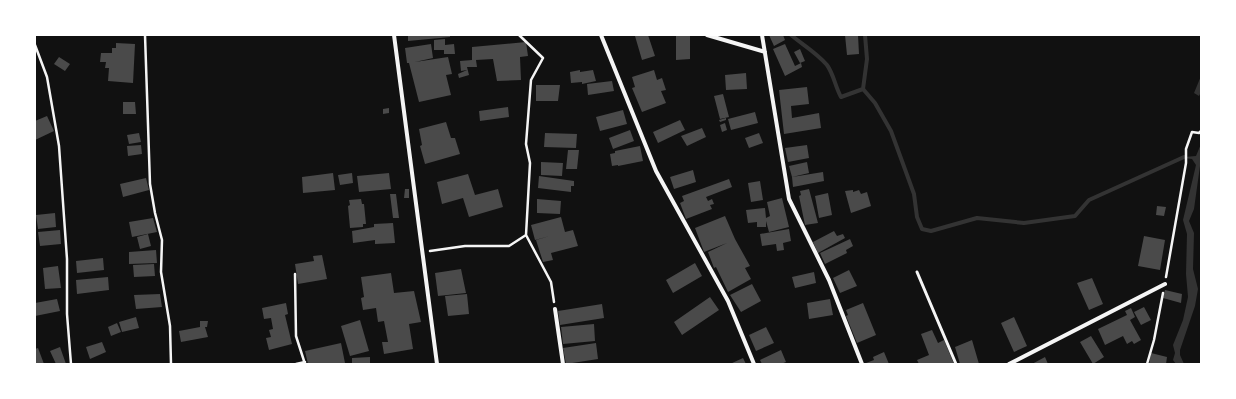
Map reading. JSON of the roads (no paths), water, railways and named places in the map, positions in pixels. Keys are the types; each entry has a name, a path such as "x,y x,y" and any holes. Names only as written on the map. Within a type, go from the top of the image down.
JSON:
{"street":[{"path":"394,35 424,252 437,364"},
{"path":"601,35 656,171 728,301 754,364"},
{"path":"707,35 765,52"},
{"path":"762,35 789,199 829,280 862,364"},
{"path":"1009,364 1165,284"},
{"path":"555,309 563,364"}],"lane":[{"path":"917,272 956,364"}],"waterway":[{"path":"791,35 827,65 841,97 863,89"},
{"path":"865,35 867,59 863,89 875,103 891,131 914,194 917,217 922,229 931,231 977,218 1024,223 1075,216 1089,200 1184,157"}]}
